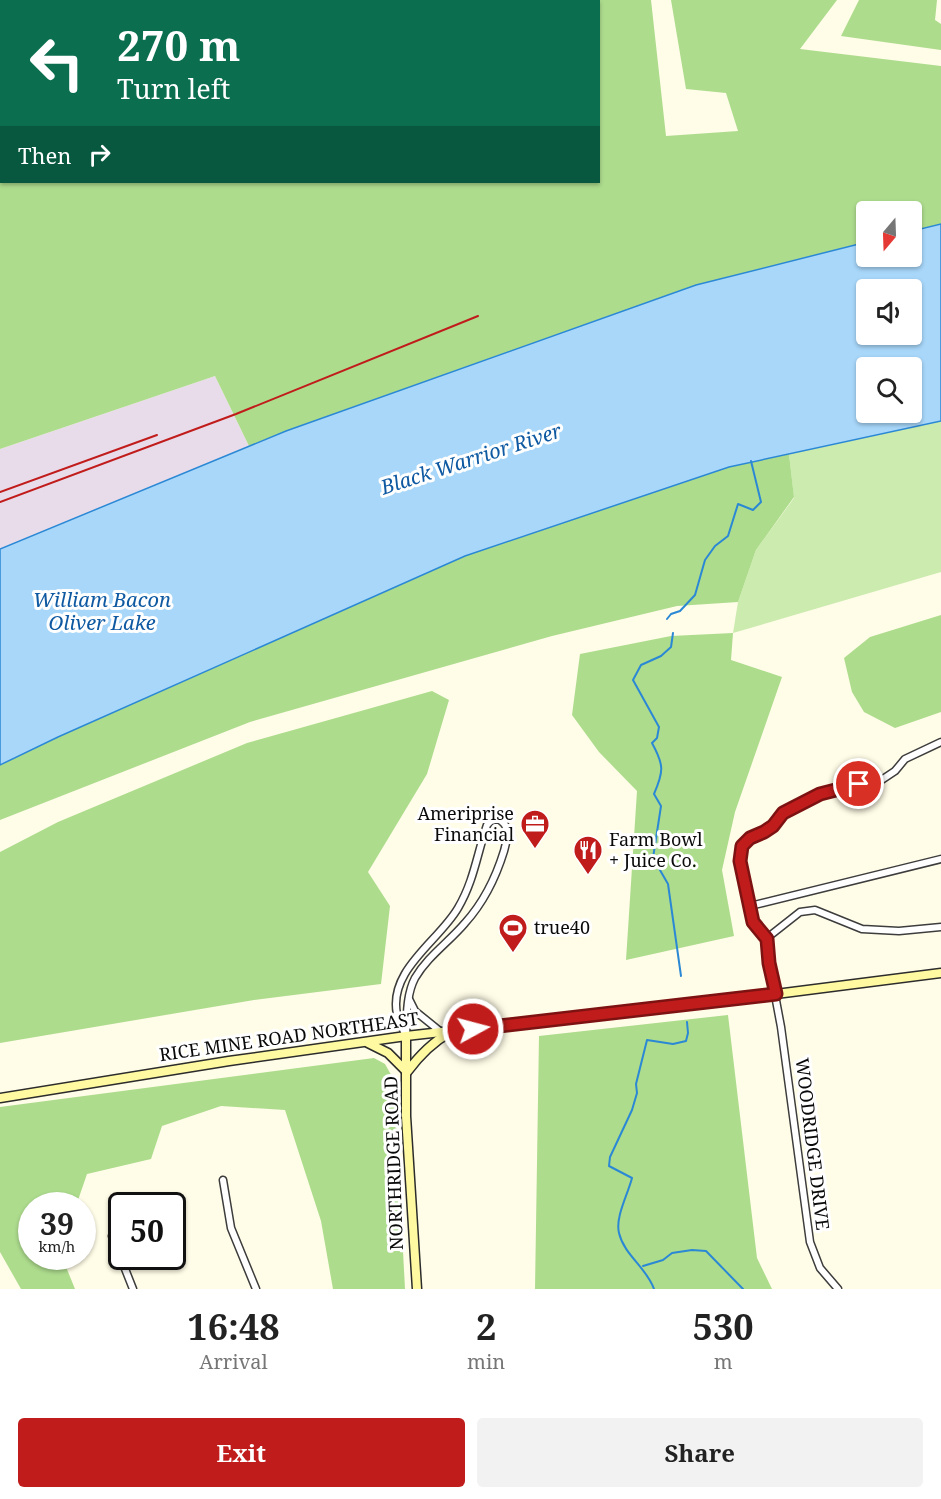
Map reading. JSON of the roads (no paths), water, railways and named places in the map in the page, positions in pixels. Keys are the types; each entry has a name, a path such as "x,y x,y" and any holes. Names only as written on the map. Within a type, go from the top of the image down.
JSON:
{"main road":[{"name":"RICE MINE ROAD NORTHEAST","path":"0,1098 230,1061 406,1036 941,974"},
{"path":"368,1042 388,1053 406,1072 437,1040 452,1032"},
{"name":"NORTHRIDGE ROAD","path":"406,1036 406,1116 417,1289"}],"street":[{"path":"941,742 905,759 895,771 880,781 852,785 820,794 783,813 773,826 750,838 742,846 740,861 753,922 767,939 800,912 815,910 862,929 899,931 941,927"},
{"path":"498,819 508,828 508,837 498,868 487,891 466,923 422,968 411,985 406,1036 397,1013 397,997 408,969 446,927 458,909 476,869 487,825 498,819"},
{"path":"750,906 941,859"},
{"name":"WOODRIDGE DRIVE","path":"767,939 810,1242 820,1268 838,1289"},
{"path":"409,997 415,1011 441,1033"},
{"path":"223,1180 228,1219 255,1289"},
{"path":"125,1270 133,1289"}],"water":[{"name":"William Bacon Oliver Lake","path":"941,224 941,421 729,467 465,556 0,765 0,549 286,431 696,285 856,245 856,267 922,267 922,229"}],"waterway":[{"path":"667,619 671,614 680,611 695,595 705,560 715,546 728,536 738,504 753,510 761,502 751,461"},
{"path":"673,633 671,647 661,656 641,665 633,680 659,727 657,738 652,743 661,763 660,779 654,794 661,806 653,858 668,884 681,976"},
{"path":"654,1289 651,1281 626,1248 619,1233 620,1213 632,1178 609,1166 610,1157 632,1110 647,1040 673,1044 686,1041 687,1022"},
{"path":"643,1266 663,1260 672,1253 692,1250 706,1251 743,1289"}],"railway":[{"path":"0,502 236,414 478,316"},
{"path":"0,492 157,435"}],"place":[{"name":"Ameriprise Financial","path":"535,850"},
{"name":"Farm Bowl + Juice Co.","path":"588,876"},
{"name":"true40","path":"513,954"}],"water label":[{"name":"Black Warrior River","path":"471,459"}]}
